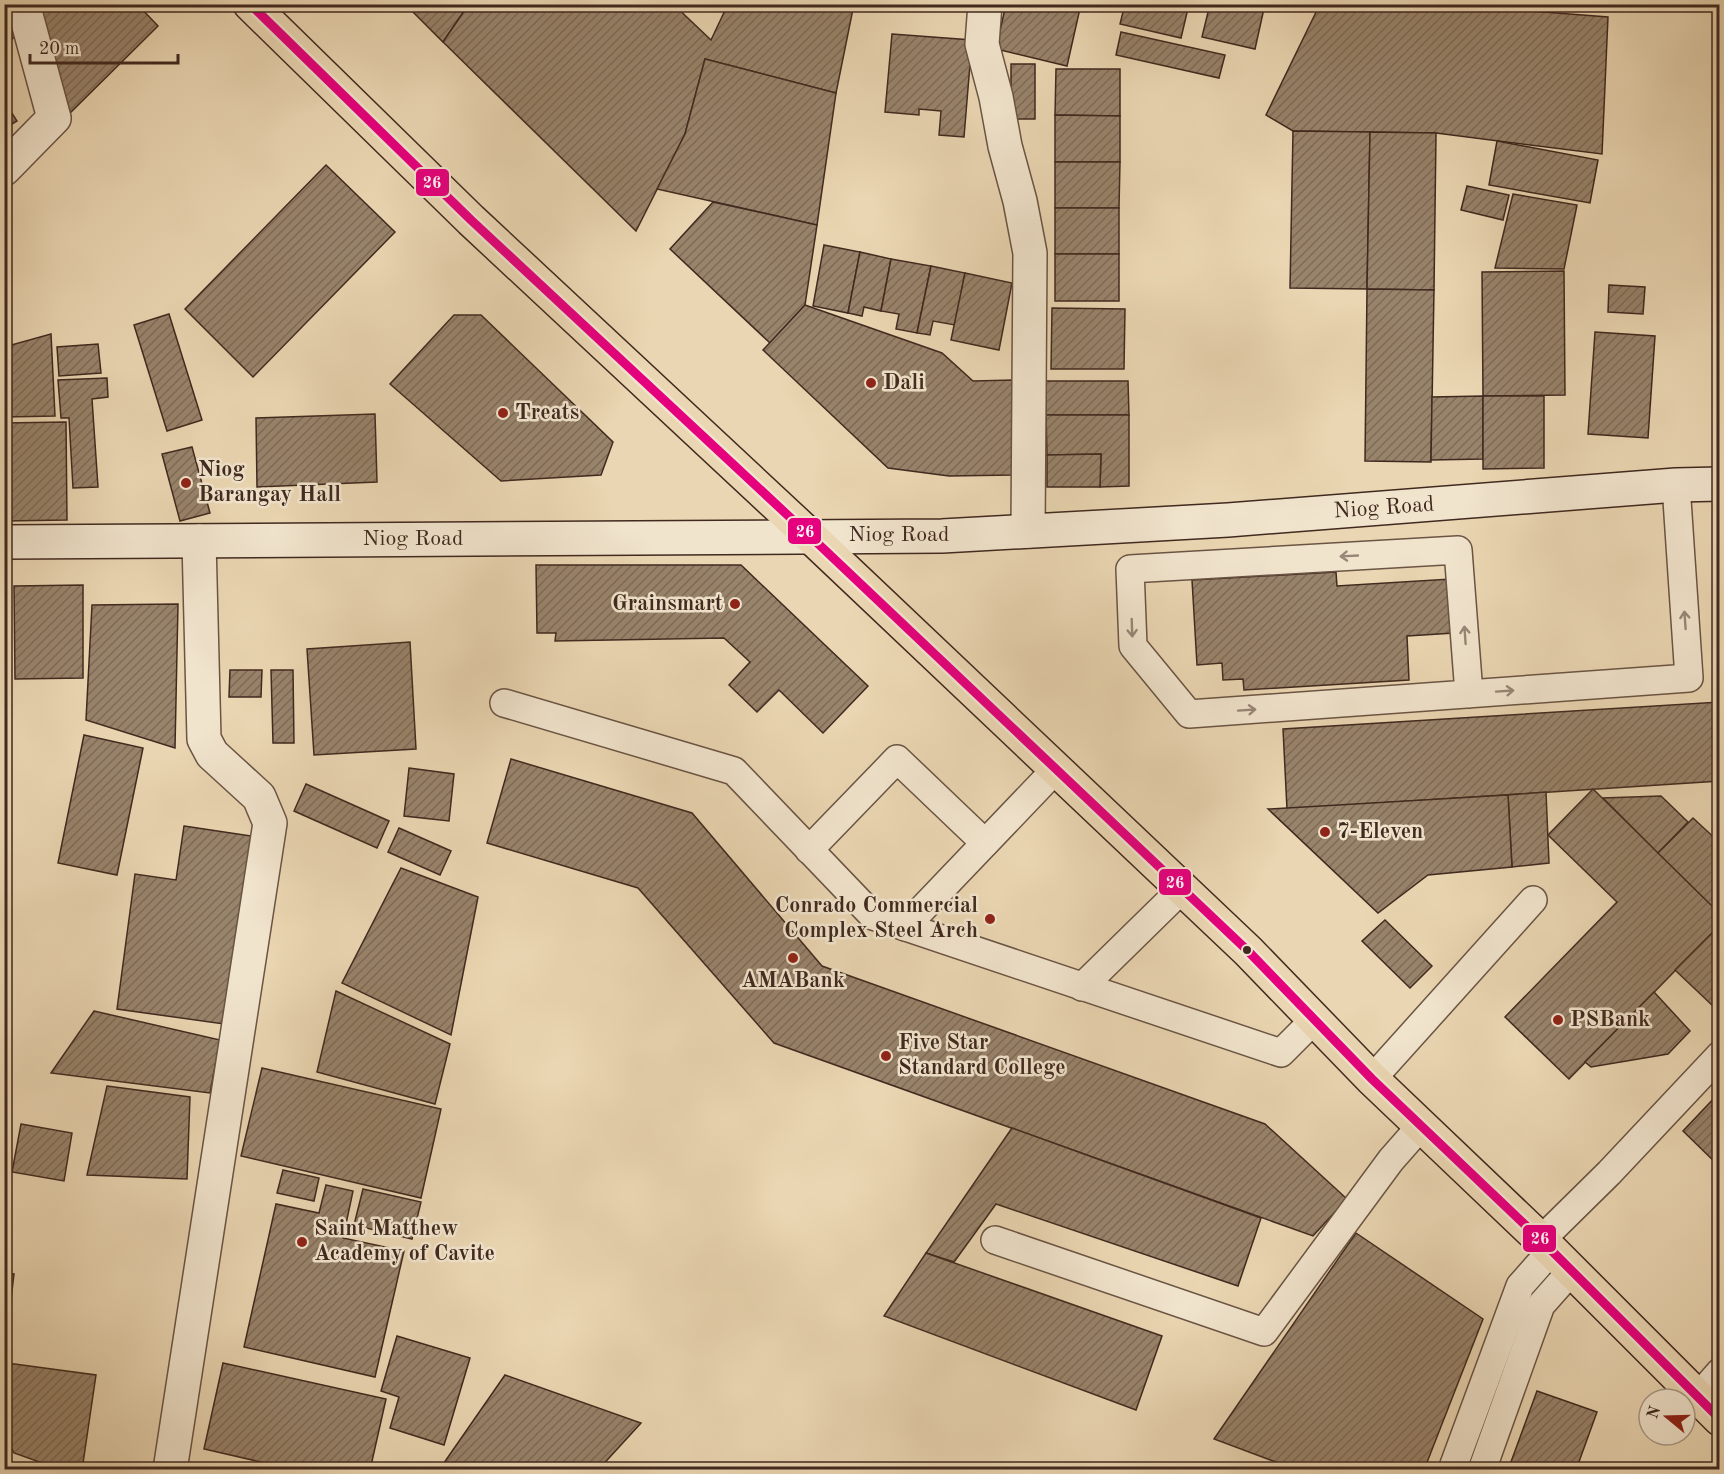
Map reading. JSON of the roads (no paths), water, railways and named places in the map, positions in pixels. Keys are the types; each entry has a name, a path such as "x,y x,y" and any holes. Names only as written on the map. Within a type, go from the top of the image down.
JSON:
{"highway":[{"path":"250,4 471,220 1183,888 1420,1127 1555,1254 1709,1408"}],"street":[{"path":"4,169 54,118 23,4"},
{"path":"985,4 982,44 1020,201 1030,253 1028,531"},
{"name":"Niog Road","path":"4,542 942,536 1228,520 1676,485 1719,484"},
{"path":"170,1470 270,823 259,797 212,754 204,739 199,541"}],"lane":[{"path":"1469,694 1458,550 1130,569 1133,646 1189,714 1469,694 1689,678 1676,485"},
{"path":"504,703 734,771 873,916 1281,1053 1315,1019"},
{"path":"809,850 897,759 984,843"},
{"path":"905,927 1057,768"},
{"path":"1082,987 1183,888"},
{"path":"1372,1079 1533,900"},
{"path":"1452,1470 1520,1286 1555,1254 1609,1173 1719,1055"},
{"path":"995,1240 1264,1332 1391,1160 1420,1127"},
{"path":"1482,1470 1541,1305 1555,1254"},
{"path":"1709,1408 1719,1372"}],"place":[{"name":"Dali","path":"871,383"},
{"name":"Treats","path":"503,413"},
{"name":"Niog Barangay Hall","path":"186,483"},
{"name":"Grainsmart","path":"735,604"},
{"name":"7-Eleven","path":"1325,832"},
{"name":"Conrado Commercial Complex Steel Arch","path":"990,919"},
{"name":"AMABank","path":"793,958"},
{"name":"PSBank","path":"1558,1020"},
{"name":"Five Star Standard College","path":"886,1056"},
{"name":"Saint Matthew Academy of Cavite","path":"302,1242"}]}
